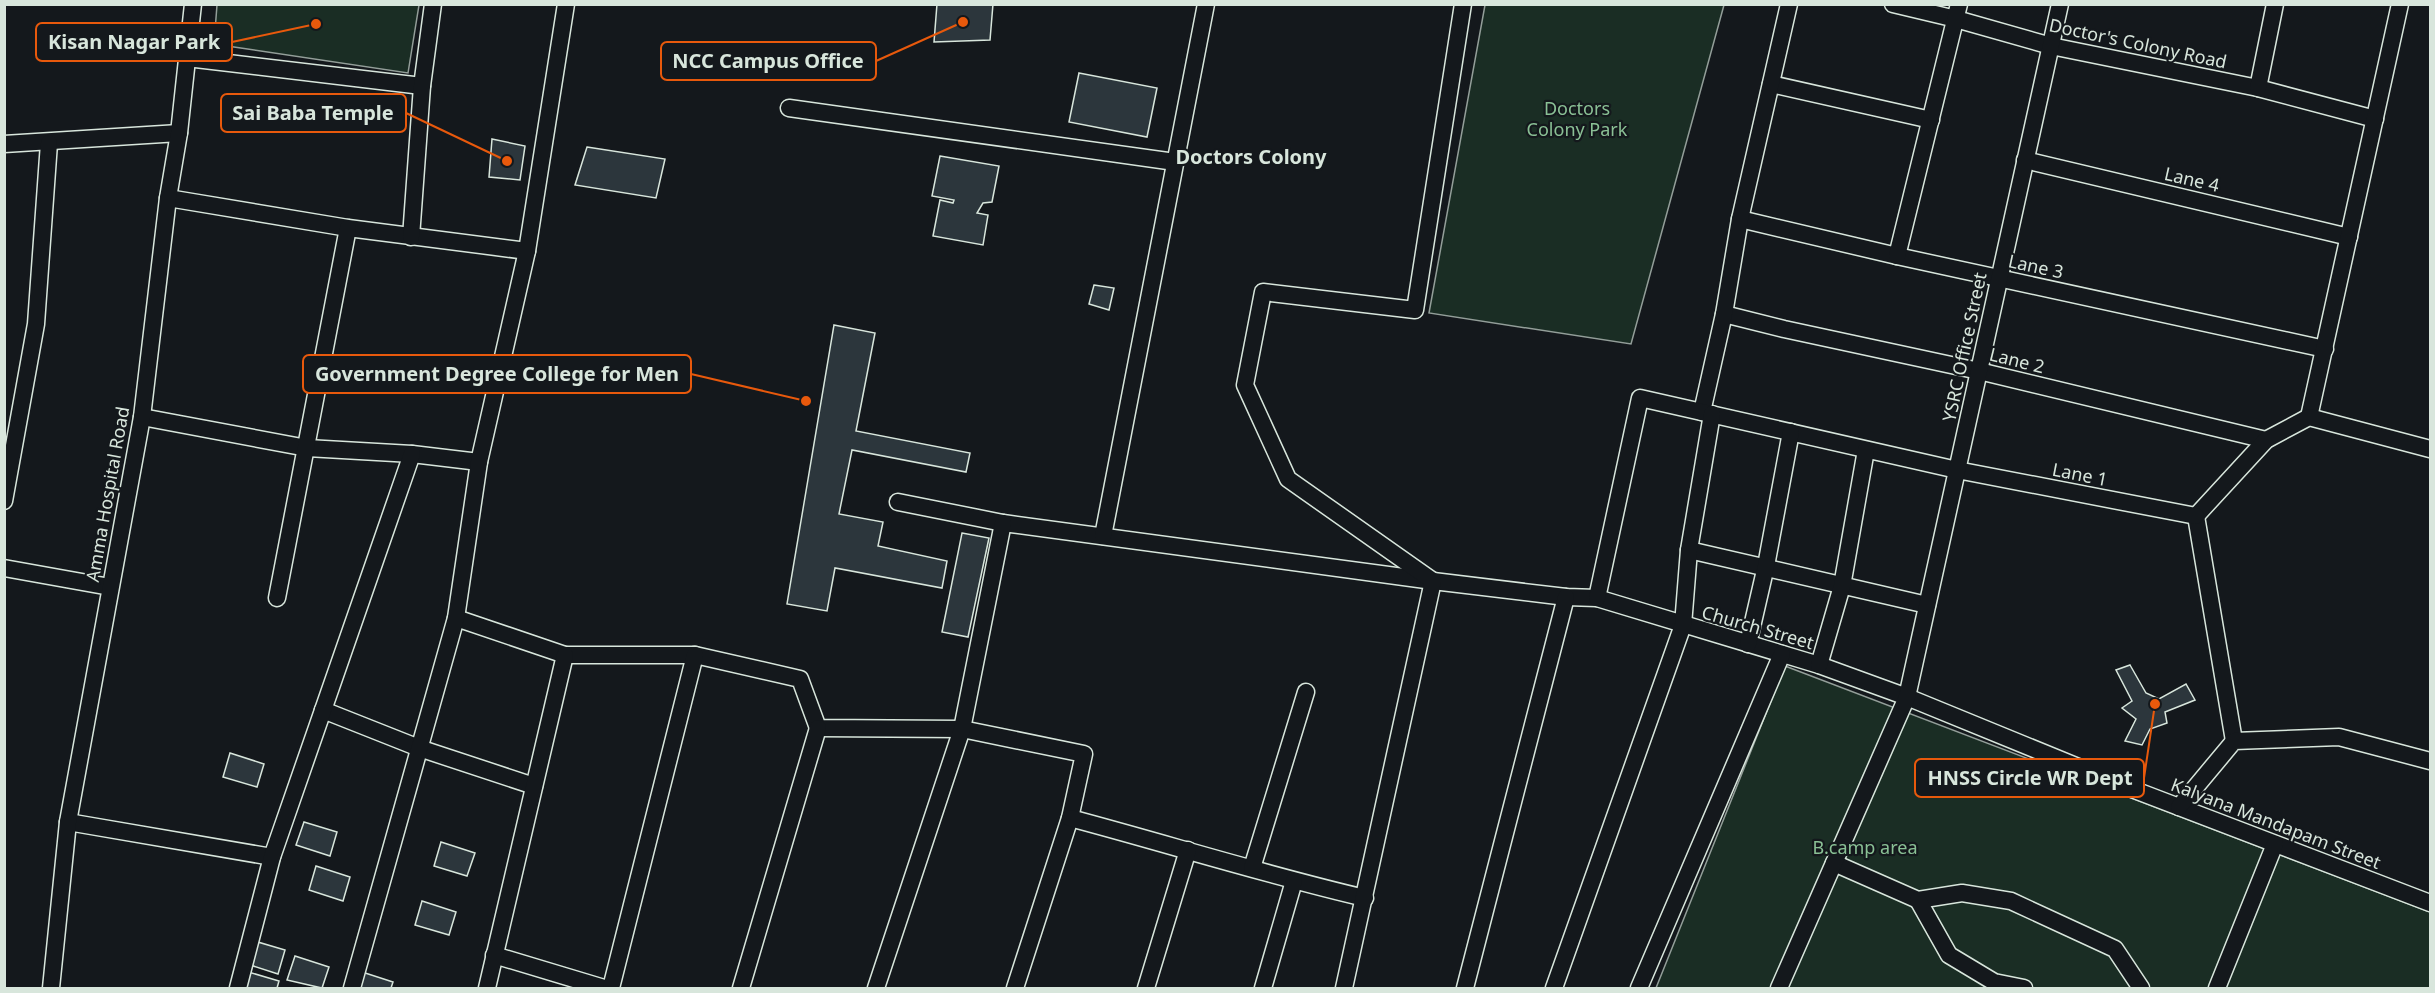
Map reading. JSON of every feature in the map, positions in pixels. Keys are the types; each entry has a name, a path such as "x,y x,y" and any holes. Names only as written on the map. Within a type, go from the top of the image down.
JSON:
{"street":[{"name":"Amma Hospital Road","path":"51,988 68,822 142,417 168,198 179,134 193,4"},
{"path":"411,237 422,86 433,4"},
{"path":"352,988 456,618 479,462 527,251 566,4"},
{"path":"1103,536 1206,4"},
{"path":"1344,988 1433,581 1288,479 1245,385 1263,292 1414,310 1463,4"},
{"path":"1554,988 1683,625 1689,550 1707,413 1740,219 1789,4"},
{"name":"Doctor's Colony Road","path":"1893,4 1957,12 2051,46 2258,88 2375,119"},
{"name":"YSRC Office Street","path":"1779,988 1907,697 2060,4"},
{"path":"2258,88 2275,4"},
{"path":"2309,417 2400,4"},
{"path":"1897,256 1957,12"},
{"path":"187,58 422,86"},
{"path":"1771,84 1931,120"},
{"path":"789,108 1175,162"},
{"path":"4,144 179,134"},
{"path":"4,501 36,324 49,143"},
{"name":"Lane 4","path":"2025,160 2349,237"},
{"path":"168,198 348,228 527,251"},
{"name":"Lane 3","path":"1740,219 1897,256 2325,349"},
{"path":"277,598 348,228"},
{"name":"Lane 2","path":"1724,314 1979,371 2266,440"},
{"name":"Lane 1","path":"1597,598 1640,398 1957,470 2196,516"},
{"path":"142,417 307,448 412,454 479,462"},
{"path":"2234,741 2196,516 2266,440 2309,417 2430,448"},
{"path":"1748,644 1766,566 1791,432"},
{"path":"1819,665 1842,586 1866,450"},
{"path":"238,988 272,858 412,454"},
{"name":"Church Street","path":"898,502 1003,523 1433,581 1566,597 1597,598 1819,665 1907,697"},
{"path":"876,988 962,729 1003,523"},
{"path":"1689,550 1927,605"},
{"path":"4,568 110,587"},
{"path":"1465,988 1566,597"},
{"path":"456,618 565,655 695,654 800,679 818,728 741,988"},
{"path":"611,988 695,654"},
{"path":"1639,988 1782,654"},
{"path":"487,988 565,655"},
{"path":"1252,868 1306,692"},
{"name":"Kalyana Mandapam Street","path":"1907,697 2179,807 2430,903"},
{"path":"323,710 419,748 534,786"},
{"path":"818,728 962,729 1084,754 1070,818 1016,988"},
{"path":"2179,807 2234,741 2339,737 2430,761"},
{"path":"1070,818 1252,868 1294,882 1365,898"},
{"path":"68,822 272,858"},
{"path":"2217,988 2275,844"},
{"path":"1146,988 1188,850"},
{"path":"1834,863 1918,900 1962,893 2011,901 2115,949 2140,988"},
{"path":"1263,988 1294,882"},
{"path":"1918,900 1949,955 1994,982 2024,988"},
{"path":"494,955 604,988"}],"green space":[{"path":"217,5 419,5 408,73 214,44"},
{"name":"Doctors Colony Park","path":"1485,5 1724,5 1631,344 1429,313"},
{"name":"B.camp area","path":"1785,666 2430,912 2430,988 1656,988"}],"building":[{"path":"937,4 993,4 990,40 934,42"},
{"path":"1079,73 1157,88 1147,137 1069,122"},
{"path":"492,139 525,146 520,180 489,177"},
{"path":"587,147 665,159 656,198 575,185"},
{"path":"940,156 999,166 992,202 983,203 977,213 988,215 983,245 933,236 940,200 953,203 954,200 932,196"},
{"path":"1094,285 1114,288 1109,310 1089,304"},
{"path":"834,325 875,333 856,431 970,453 966,472 852,450 839,514 883,522 878,546 947,561 942,588 835,568 827,611 787,604"},
{"path":"962,533 989,538 968,637 942,632"},
{"path":"2130,665 2146,693 2159,699 2186,684 2195,700 2165,712 2167,723 2150,729 2142,745 2125,741 2136,719 2122,708 2132,701 2116,670"},
{"path":"230,753 264,764 257,787 223,777"},
{"path":"304,822 337,832 330,856 296,845"},
{"path":"441,842 475,853 467,876 434,866"},
{"path":"316,866 350,877 343,901 309,890"},
{"path":"422,901 456,912 449,935 415,925"},
{"path":"251,940 285,950 278,974 244,963"},
{"path":"295,956 329,967 322,988 287,980"},
{"path":"245,971 279,981 277,988 239,988"},
{"path":"359,971 393,982 391,988 354,988"}],"place":[{"name":"NCC Campus Office","path":"963,22"},
{"name":"Kisan Nagar Park","path":"316,24"},
{"name":"Sai Baba Temple","path":"507,161"},
{"name":"Government Degree College for Men","path":"806,401"},
{"name":"HNSS Circle WR Dept","path":"2155,704"}],"district":[{"name":"Doctors Colony","path":"1251,156"}]}
